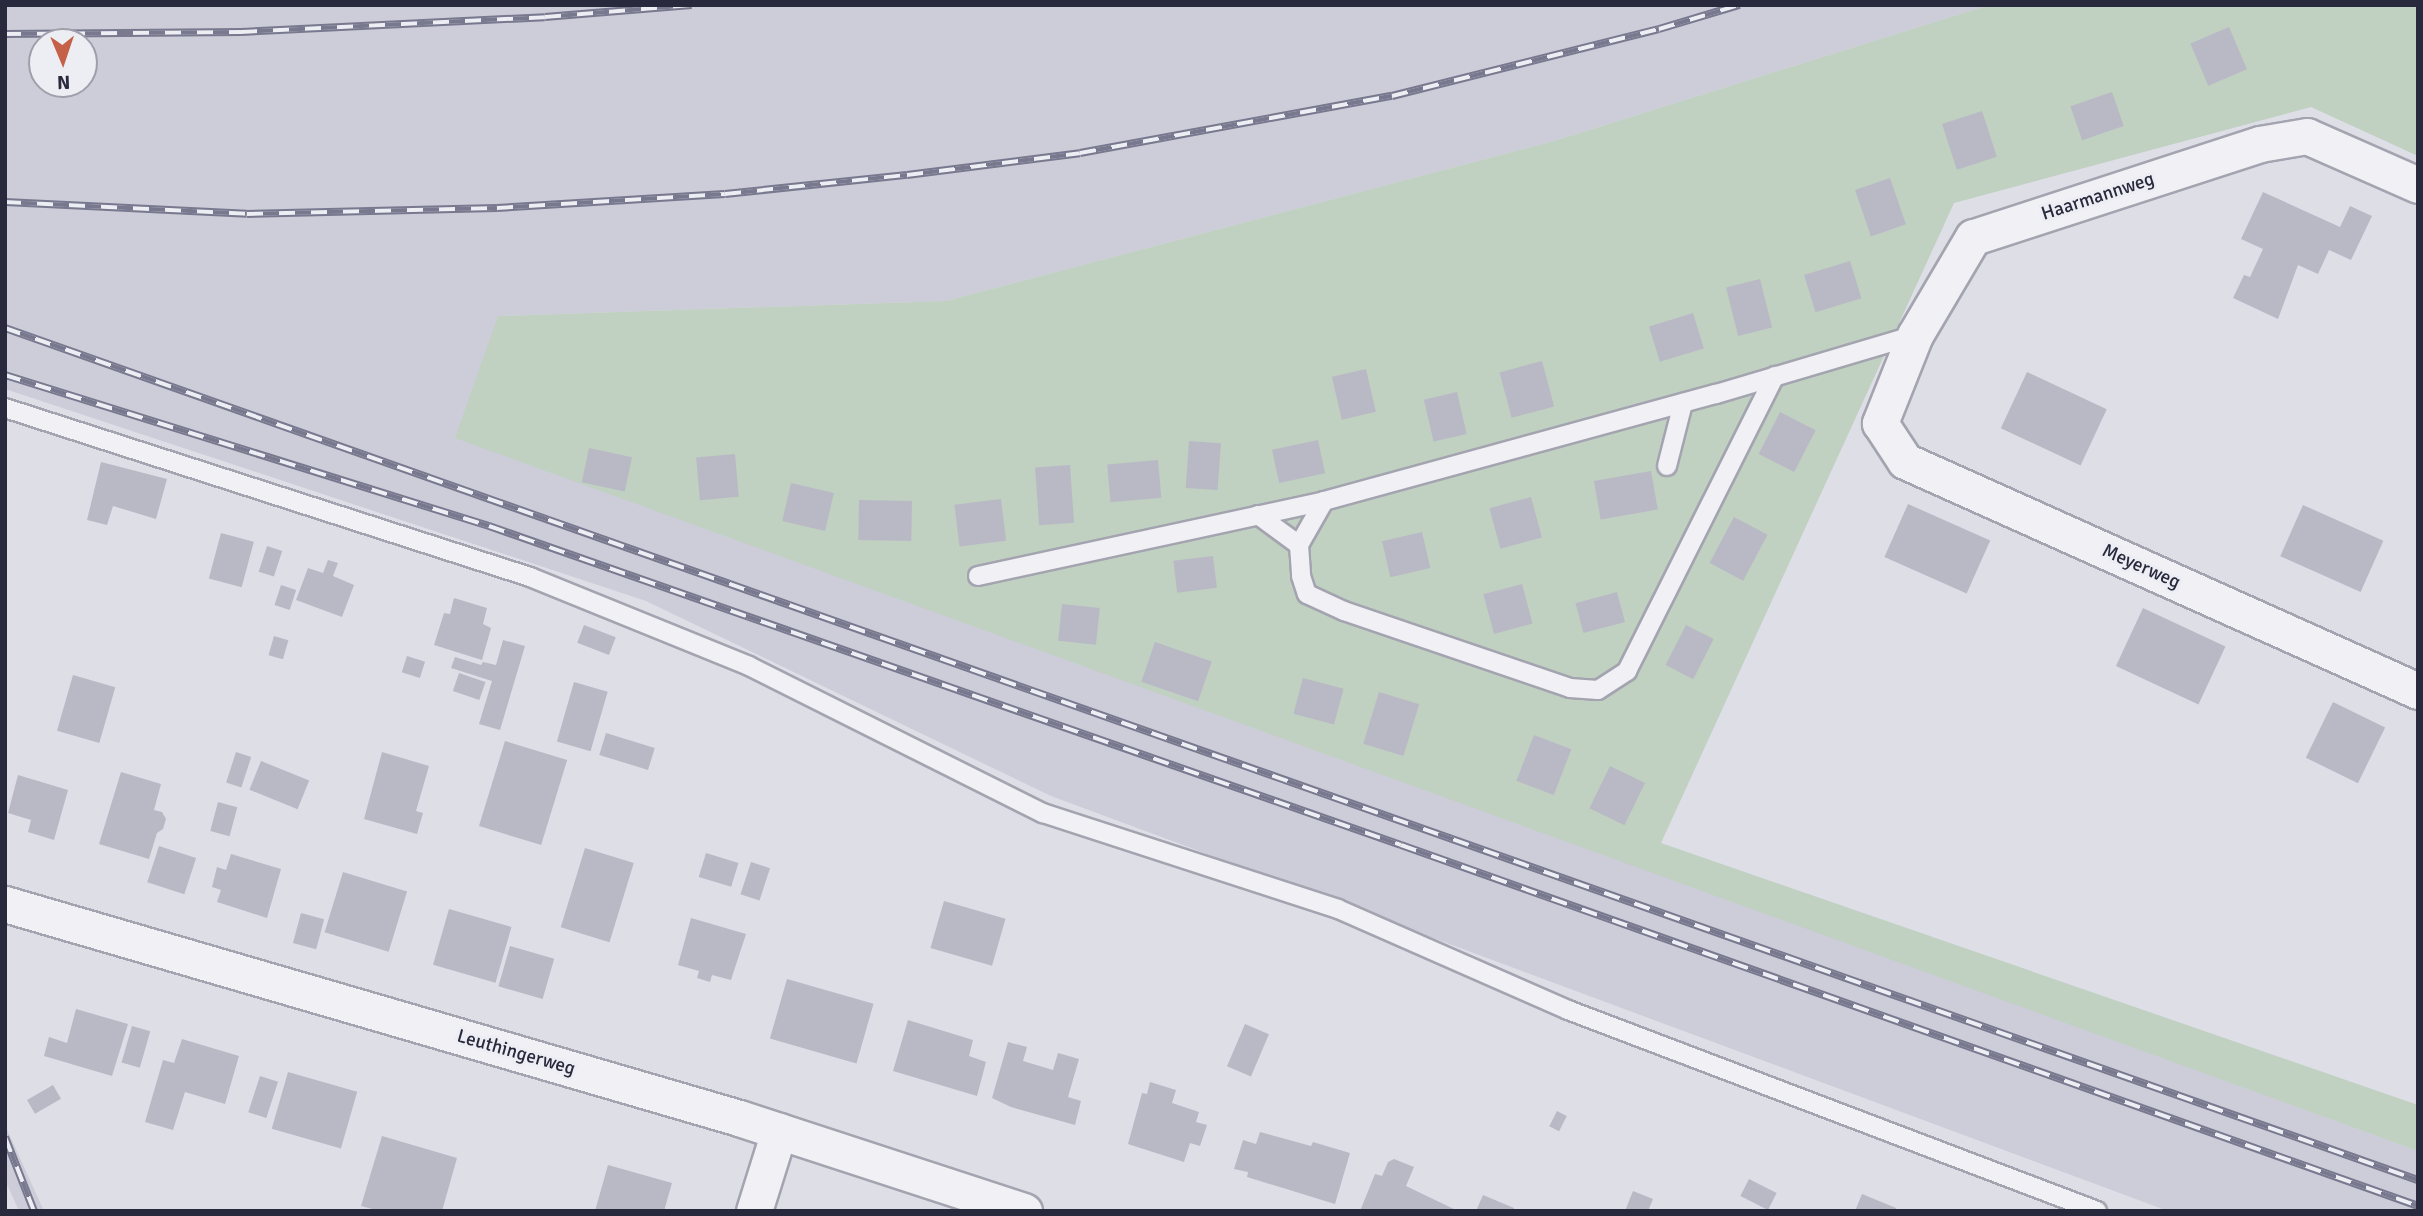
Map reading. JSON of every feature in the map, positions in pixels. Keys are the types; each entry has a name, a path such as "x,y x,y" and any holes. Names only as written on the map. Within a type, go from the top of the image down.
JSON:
{"street":[{"name":"Haarmannweg","path":"1880,423 1915,335 1973,237 2260,144 2307,136 2418,185"},
{"name":"Meyerweg","path":"1880,423 1905,461 2418,691"},
{"name":"Leuthingerweg","path":"5,905 779,1130 1024,1211"},
{"path":"754,1211 779,1130"}],"lane":[{"path":"978,576 1324,501 1683,403 1915,335"},
{"path":"1324,501 1299,545 1301,576 1307,594 1344,611 1570,688 1598,690 1627,671 1775,376"},
{"path":"1667,467 1683,403"},
{"path":"5,408 530,577 749,666 1042,813 1338,909 1568,1010 2097,1211"},
{"path":"1258,515 1299,545"}],"shaded area":[{"path":"5,5 1989,5 1554,141 946,301 498,316 1649,870 2418,1151 2418,1211 2168,1211 1051,796 646,601 5,389"},
{"path":"5,1125 44,1211 19,1211 5,1180"}],"green space":[{"path":"1989,5 2418,5 2418,156 2311,107 1954,203 1661,843 2418,1105 2418,1151 455,438 498,316 946,301 1554,141"}],"building":[{"path":"2229,27 2247,69 2208,86 2190,43"},
{"path":"2112,92 2124,126 2082,140 2070,106"},
{"path":"1982,111 1997,157 1957,170 1942,124"},
{"path":"1890,178 1906,224 1871,236 1855,190"},
{"path":"2263,192 2340,227 2350,206 2372,216 2351,260 2329,250 2318,274 2298,265 2278,319 2233,298 2244,275 2250,277 2263,249 2241,239"},
{"path":"1850,261 1861,298 1815,312 1804,275"},
{"path":"1760,279 1772,328 1738,336 1726,287"},
{"path":"1693,313 1704,348 1660,362 1649,326"},
{"path":"1542,361 1554,406 1512,418 1499,372"},
{"path":"1366,369 1376,412 1342,420 1332,377"},
{"path":"2027,372 2107,409 2081,465 2001,428"},
{"path":"1457,392 1467,434 1434,442 1424,400"},
{"path":"1780,412 1816,430 1794,472 1759,454"},
{"path":"1318,440 1325,473 1279,483 1272,450"},
{"path":"1189,441 1221,443 1218,490 1186,488"},
{"path":"589,448 632,457 625,491 582,482"},
{"path":"735,454 739,497 700,500 696,457"},
{"path":"1158,460 1161,498 1111,502 1107,464"},
{"path":"101,462 167,479 156,519 113,506 107,525 87,520"},
{"path":"1070,465 1074,523 1039,525 1035,467"},
{"path":"1651,471 1658,509 1601,519 1594,481"},
{"path":"791,483 834,493 825,531 782,521"},
{"path":"1531,497 1542,538 1500,549 1489,508"},
{"path":"1001,499 1006,541 959,546 954,505"},
{"path":"859,500 912,501 911,541 858,540"},
{"path":"1908,504 1990,541 1967,594 1884,557"},
{"path":"2303,505 2383,541 2361,592 2280,556"},
{"path":"1734,517 1768,535 1743,581 1710,563"},
{"path":"1422,532 1430,568 1390,577 1382,541"},
{"path":"221,533 254,542 242,587 209,578"},
{"path":"267,546 282,551 274,577 259,572"},
{"path":"1213,556 1217,588 1177,593 1173,561"},
{"path":"328,560 338,563 333,576 354,585 342,617 296,600 308,568 323,573"},
{"path":"1522,584 1533,624 1494,634 1483,594"},
{"path":"281,585 296,590 290,610 275,605"},
{"path":"1617,592 1625,622 1583,633 1575,603"},
{"path":"454,598 487,608 483,624 491,628 482,660 434,645 444,613 450,614"},
{"path":"1062,604 1100,608 1096,645 1058,641"},
{"path":"2143,608 2225,646 2198,704 2116,666"},
{"path":"584,625 616,637 609,655 577,643"},
{"path":"1686,625 1714,639 1693,679 1666,665"},
{"path":"274,636 288,640 283,659 268,655"},
{"path":"503,640 525,646 500,730 479,724 492,681 451,668 455,657 481,665 483,662 496,665"},
{"path":"1155,642 1212,662 1198,701 1141,682"},
{"path":"407,656 425,662 420,678 402,672"},
{"path":"459,673 485,682 479,700 453,691"},
{"path":"73,675 115,687 99,743 57,731"},
{"path":"1303,678 1344,689 1334,725 1293,714"},
{"path":"574,682 608,692 591,751 557,742"},
{"path":"1379,692 1419,704 1403,756 1363,744"},
{"path":"2333,702 2385,727 2358,783 2306,758"},
{"path":"606,733 655,748 648,770 599,755"},
{"path":"1534,735 1571,749 1554,795 1516,781"},
{"path":"505,741 567,760 541,845 479,826"},
{"path":"236,752 251,757 241,787 226,782"},
{"path":"382,752 429,766 416,811 423,813 417,834 364,819"},
{"path":"261,761 309,780 298,809 249,790"},
{"path":"1610,766 1645,783 1624,825 1589,808"},
{"path":"121,772 161,784 154,810 162,812 166,819 163,829 157,833 149,859 99,844"},
{"path":"18,775 68,790 54,840 28,832 31,820 8,813"},
{"path":"218,802 237,807 230,836 210,831"},
{"path":"159,846 196,858 184,894 147,882"},
{"path":"585,848 634,863 610,942 561,927"},
{"path":"706,853 739,863 731,887 699,877"},
{"path":"231,854 281,869 267,918 217,902 221,890 212,887 217,867 226,870"},
{"path":"751,862 770,868 760,901 740,894"},
{"path":"343,872 407,892 389,952 325,932"},
{"path":"944,901 1006,919 992,966 930,948"},
{"path":"449,909 511,927 495,983 433,965"},
{"path":"301,913 324,919 316,949 293,943"},
{"path":"691,918 746,934 731,980 712,975 710,982 697,978 699,971 678,965"},
{"path":"510,946 554,959 543,999 498,986"},
{"path":"787,979 874,1004 856,1063 770,1039"},
{"path":"76,1009 128,1024 112,1076 44,1056 49,1037 67,1043"},
{"path":"908,1020 973,1040 969,1056 986,1062 977,1096 893,1071"},
{"path":"1245,1024 1269,1034 1251,1077 1227,1066"},
{"path":"132,1026 150,1031 140,1068 122,1063"},
{"path":"182,1039 239,1056 225,1104 185,1092 173,1130 145,1122 163,1060 174,1063"},
{"path":"1008,1042 1027,1047 1023,1061 1053,1070 1058,1053 1079,1059 1068,1097 1081,1101 1075,1125 1011,1107 992,1098"},
{"path":"288,1072 357,1092 341,1149 272,1129"},
{"path":"260,1076 278,1082 266,1118 248,1112"},
{"path":"1150,1082 1176,1090 1172,1103 1199,1112 1196,1122 1207,1125 1200,1146 1190,1143 1184,1162 1128,1144 1142,1093 1147,1094"},
{"path":"53,1085 61,1099 35,1114 27,1100"},
{"path":"1557,1111 1567,1116 1559,1131 1549,1126"},
{"path":"1260,1132 1311,1146 1313,1142 1350,1153 1335,1204 1247,1177 1248,1172 1234,1169 1243,1140 1256,1144"},
{"path":"382,1136 457,1158 442,1211 380,1211 361,1206"},
{"path":"1394,1159 1414,1167 1406,1186 1458,1211 1360,1211 1375,1174 1382,1176 1388,1162"},
{"path":"608,1165 672,1183 664,1211 595,1211"},
{"path":"1749,1179 1777,1193 1768,1210 1740,1196"},
{"path":"1633,1191 1653,1199 1648,1211 1625,1211"},
{"path":"1862,1194 1896,1208 1895,1211 1855,1211"},
{"path":"1483,1195 1514,1208 1513,1211 1476,1211"}],"railway":[{"path":"5,34 241,32 545,17 692,5"},
{"path":"5,202 247,214 497,208 725,194 907,175 1080,153 1392,96 1659,29 1739,5"},
{"path":"5,328 2418,1180"},
{"path":"5,375 489,526 1401,845 2418,1206"},
{"path":"5,1137 34,1211"}]}
